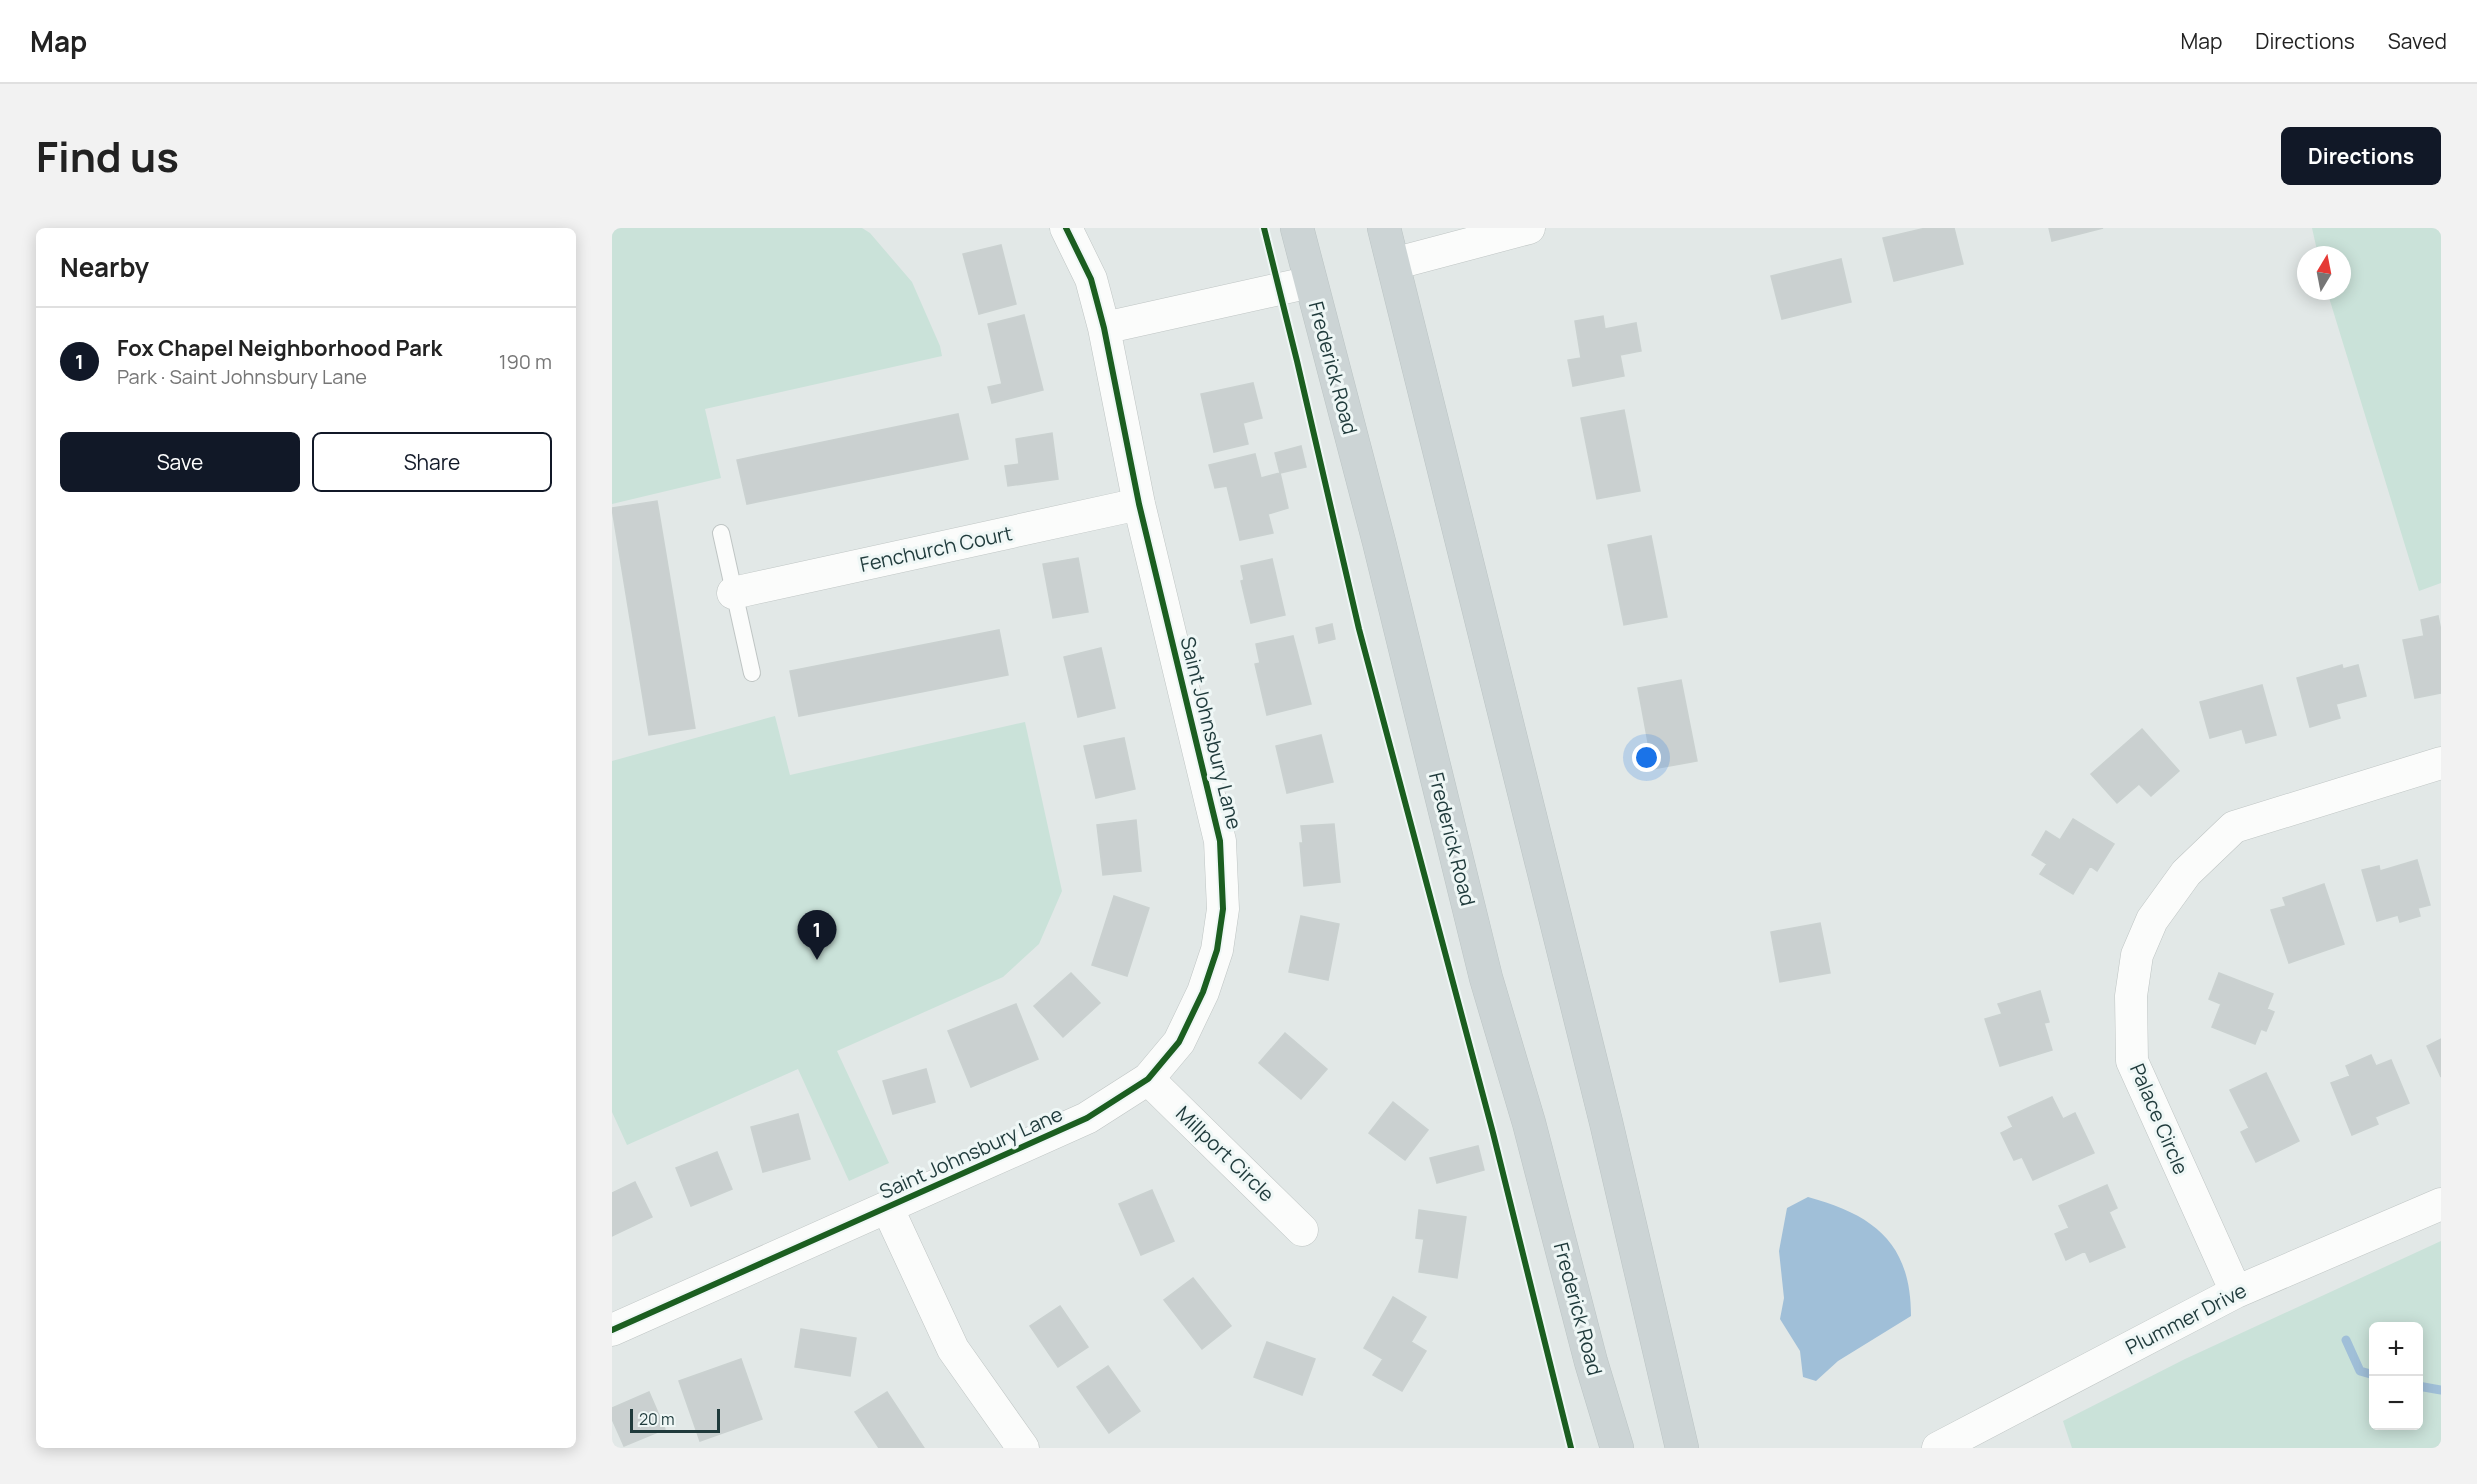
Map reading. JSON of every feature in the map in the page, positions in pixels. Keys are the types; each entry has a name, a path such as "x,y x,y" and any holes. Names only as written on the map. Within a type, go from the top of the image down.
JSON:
{"main road":[{"name":"Frederick Road","path":"1297,228 1379,542 1486,978 1529,1123 1591,1362 1617,1448"},
{"path":"1384,228 1603,1110 1682,1448"}],"street":[{"name":"Saint Johnsbury Lane","path":"612,1330 1088,1119 1148,1079 1179,1042 1203,992 1217,950 1223,909 1220,841 1139,504 1104,328 1091,279 1066,228"},
{"path":"1393,264 1529,228"},
{"path":"1104,328 1311,282"},
{"name":"Fenchurch Court","path":"733,593 1139,504"},
{"name":"Palace Circle","path":"2236,1292 2132,1061 2131,996 2137,954 2152,920 2186,873 2234,827 2441,763"},
{"name":"Millport Circle","path":"1148,1079 1302,1230"},
{"name":"Plummer Drive","path":"1938,1448 1970,1441 2236,1292 2441,1204"},
{"path":"888,1209 954,1349 1023,1448"}],"lane":[{"path":"721,533 752,673"}],"green space":[{"path":"612,228 862,228 870,233 912,282 940,346 942,356 705,409 721,478 612,504"},
{"path":"2312,228 2441,228 2441,583 2419,591 2330,300 2351,300 2351,246 2316,246"},
{"path":"775,716 790,775 1025,722 1062,891 1039,944 1003,977 837,1051 889,1163 849,1181 798,1069 627,1145 612,1112 612,761"},
{"path":"2441,1241 2441,1448 2072,1448 2063,1421 2185,1359"}],"water":[{"path":"1808,1197 1852,1213 1870,1223 1884,1236 1896,1251 1904,1269 1911,1316 1838,1361 1816,1381 1803,1377 1800,1351 1780,1319 1784,1298 1779,1251 1787,1208"}],"building":[{"path":"1926,228 1954,228 1963,264 1894,281 1883,238"},
{"path":"2049,228 2103,228 2052,241"},
{"path":"1001,245 1016,304 979,314 963,254"},
{"path":"1841,259 1851,302 1782,319 1771,276"},
{"path":"1024,315 1043,390 992,403 988,387 1002,384 988,324"},
{"path":"1603,316 1605,329 1636,323 1641,351 1620,355 1624,376 1573,386 1568,360 1581,358 1575,321"},
{"path":"1253,383 1262,418 1243,423 1248,444 1214,452 1201,394"},
{"path":"1624,410 1640,491 1597,499 1581,418"},
{"path":"958,414 968,459 747,504 737,460"},
{"path":"1052,433 1058,479 1008,486 1005,466 1019,464 1016,439"},
{"path":"1301,446 1306,467 1280,473 1275,453"},
{"path":"1255,454 1261,478 1280,473 1288,508 1268,514 1273,533 1240,540 1227,486 1215,488 1209,465"},
{"path":"657,501 695,728 649,735 612,508"},
{"path":"1651,536 1667,617 1624,625 1608,545"},
{"path":"1078,558 1088,612 1053,618 1043,564"},
{"path":"1272,559 1285,615 1251,623 1241,581 1244,580 1241,566"},
{"path":"2438,616 2441,631 2441,693 2415,698 2403,640 2424,636 2421,620"},
{"path":"1332,624 1335,639 1319,643 1316,628"},
{"path":"999,630 1008,675 799,716 790,671"},
{"path":"1293,636 1311,704 1267,715 1255,664 1260,663 1256,644"},
{"path":"1101,648 1115,708 1078,717 1064,657"},
{"path":"2342,665 2343,669 2358,665 2366,696 2336,704 2340,718 2310,727 2297,678"},
{"path":"1681,680 1697,761 1653,769 1638,688"},
{"path":"2262,685 2276,735 2246,743 2242,729 2210,738 2200,702"},
{"path":"2142,729 2179,771 2151,796 2139,784 2117,803 2091,774"},
{"path":"1321,735 1333,782 1287,793 1276,746"},
{"path":"1124,738 1135,789 1096,798 1084,746"},
{"path":"2073,819 2114,844 2097,871 2090,866 2073,894 2040,874 2047,864 2032,855 2046,831 2060,840"},
{"path":"1136,820 1141,871 1103,875 1097,825"},
{"path":"1334,824 1340,882 1304,886 1300,843 1303,843 1301,826"},
{"path":"2417,860 2430,905 2418,908 2420,916 2400,922 2398,915 2377,921 2362,870 2379,866 2380,871"},
{"path":"2324,884 2344,944 2289,963 2271,910 2286,906 2283,898"},
{"path":"1114,896 1149,908 1127,976 1092,965"},
{"path":"1301,916 1339,924 1328,980 1289,972"},
{"path":"1820,923 1830,973 1780,982 1771,932"},
{"path":"1071,973 1100,1003 1063,1037 1034,1006"},
{"path":"2219,973 2273,994 2267,1009 2274,1012 2266,1031 2261,1029 2255,1044 2212,1027 2221,1004 2209,999"},
{"path":"2040,991 2049,1022 2044,1023 2052,1050 2000,1066 1985,1019 2002,1014 1998,1004"},
{"path":"1016,1004 1038,1059 971,1087 948,1031"},
{"path":"1285,1033 1327,1069 1301,1099 1259,1063"},
{"path":"2441,1039 2441,1077 2427,1046"},
{"path":"2371,1055 2376,1066 2391,1060 2409,1103 2375,1117 2378,1124 2352,1135 2331,1083 2350,1076 2346,1066"},
{"path":"926,1069 935,1102 893,1114 883,1081"},
{"path":"2266,1073 2299,1141 2256,1162 2241,1132 2249,1128 2230,1090"},
{"path":"2052,1097 2063,1119 2075,1113 2094,1153 2033,1180 2022,1157 2014,1160 2001,1133 2013,1127 2008,1117"},
{"path":"1393,1102 1428,1130 1405,1160 1369,1133"},
{"path":"798,1114 810,1159 763,1172 751,1127"},
{"path":"1478,1146 1484,1170 1437,1183 1430,1158"},
{"path":"717,1152 732,1189 691,1206 676,1168"},
{"path":"635,1182 652,1217 612,1236 612,1193"},
{"path":"2107,1185 2117,1208 2109,1212 2125,1247 2090,1262 2085,1251 2066,1260 2055,1234 2069,1228 2059,1206"},
{"path":"1152,1190 1174,1241 1141,1255 1119,1204"},
{"path":"1419,1210 1466,1217 1457,1278 1419,1272 1424,1239 1416,1238"},
{"path":"1193,1278 1231,1326 1202,1349 1164,1300"},
{"path":"1393,1297 1426,1317 1411,1342 1426,1351 1402,1391 1373,1375 1383,1359 1364,1348"},
{"path":"1060,1306 1088,1347 1058,1367 1030,1326"},
{"path":"801,1329 856,1338 850,1376 795,1367"},
{"path":"1267,1342 1315,1359 1302,1395 1254,1377"},
{"path":"741,1359 762,1419 700,1441 679,1381"},
{"path":"1108,1366 1140,1411 1109,1433 1077,1387"},
{"path":"649,1392 665,1429 624,1446 612,1419 612,1408"},
{"path":"887,1392 924,1448 879,1448 855,1412"}],"waterway":[{"path":"2346,1340 2360,1371 2369,1374"},
{"path":"2423,1387 2441,1390"}],"cycle path":[{"path":"612,1330 1087,1118 1148,1079 1179,1042 1203,992 1217,950 1223,909 1220,841 1139,504 1104,328 1091,279 1066,228"},
{"path":"1264,228 1359,629 1493,1133 1571,1448"}],"place":[{"name":"Fox Chapel Neighborhood Park","path":"817,960"}]}
